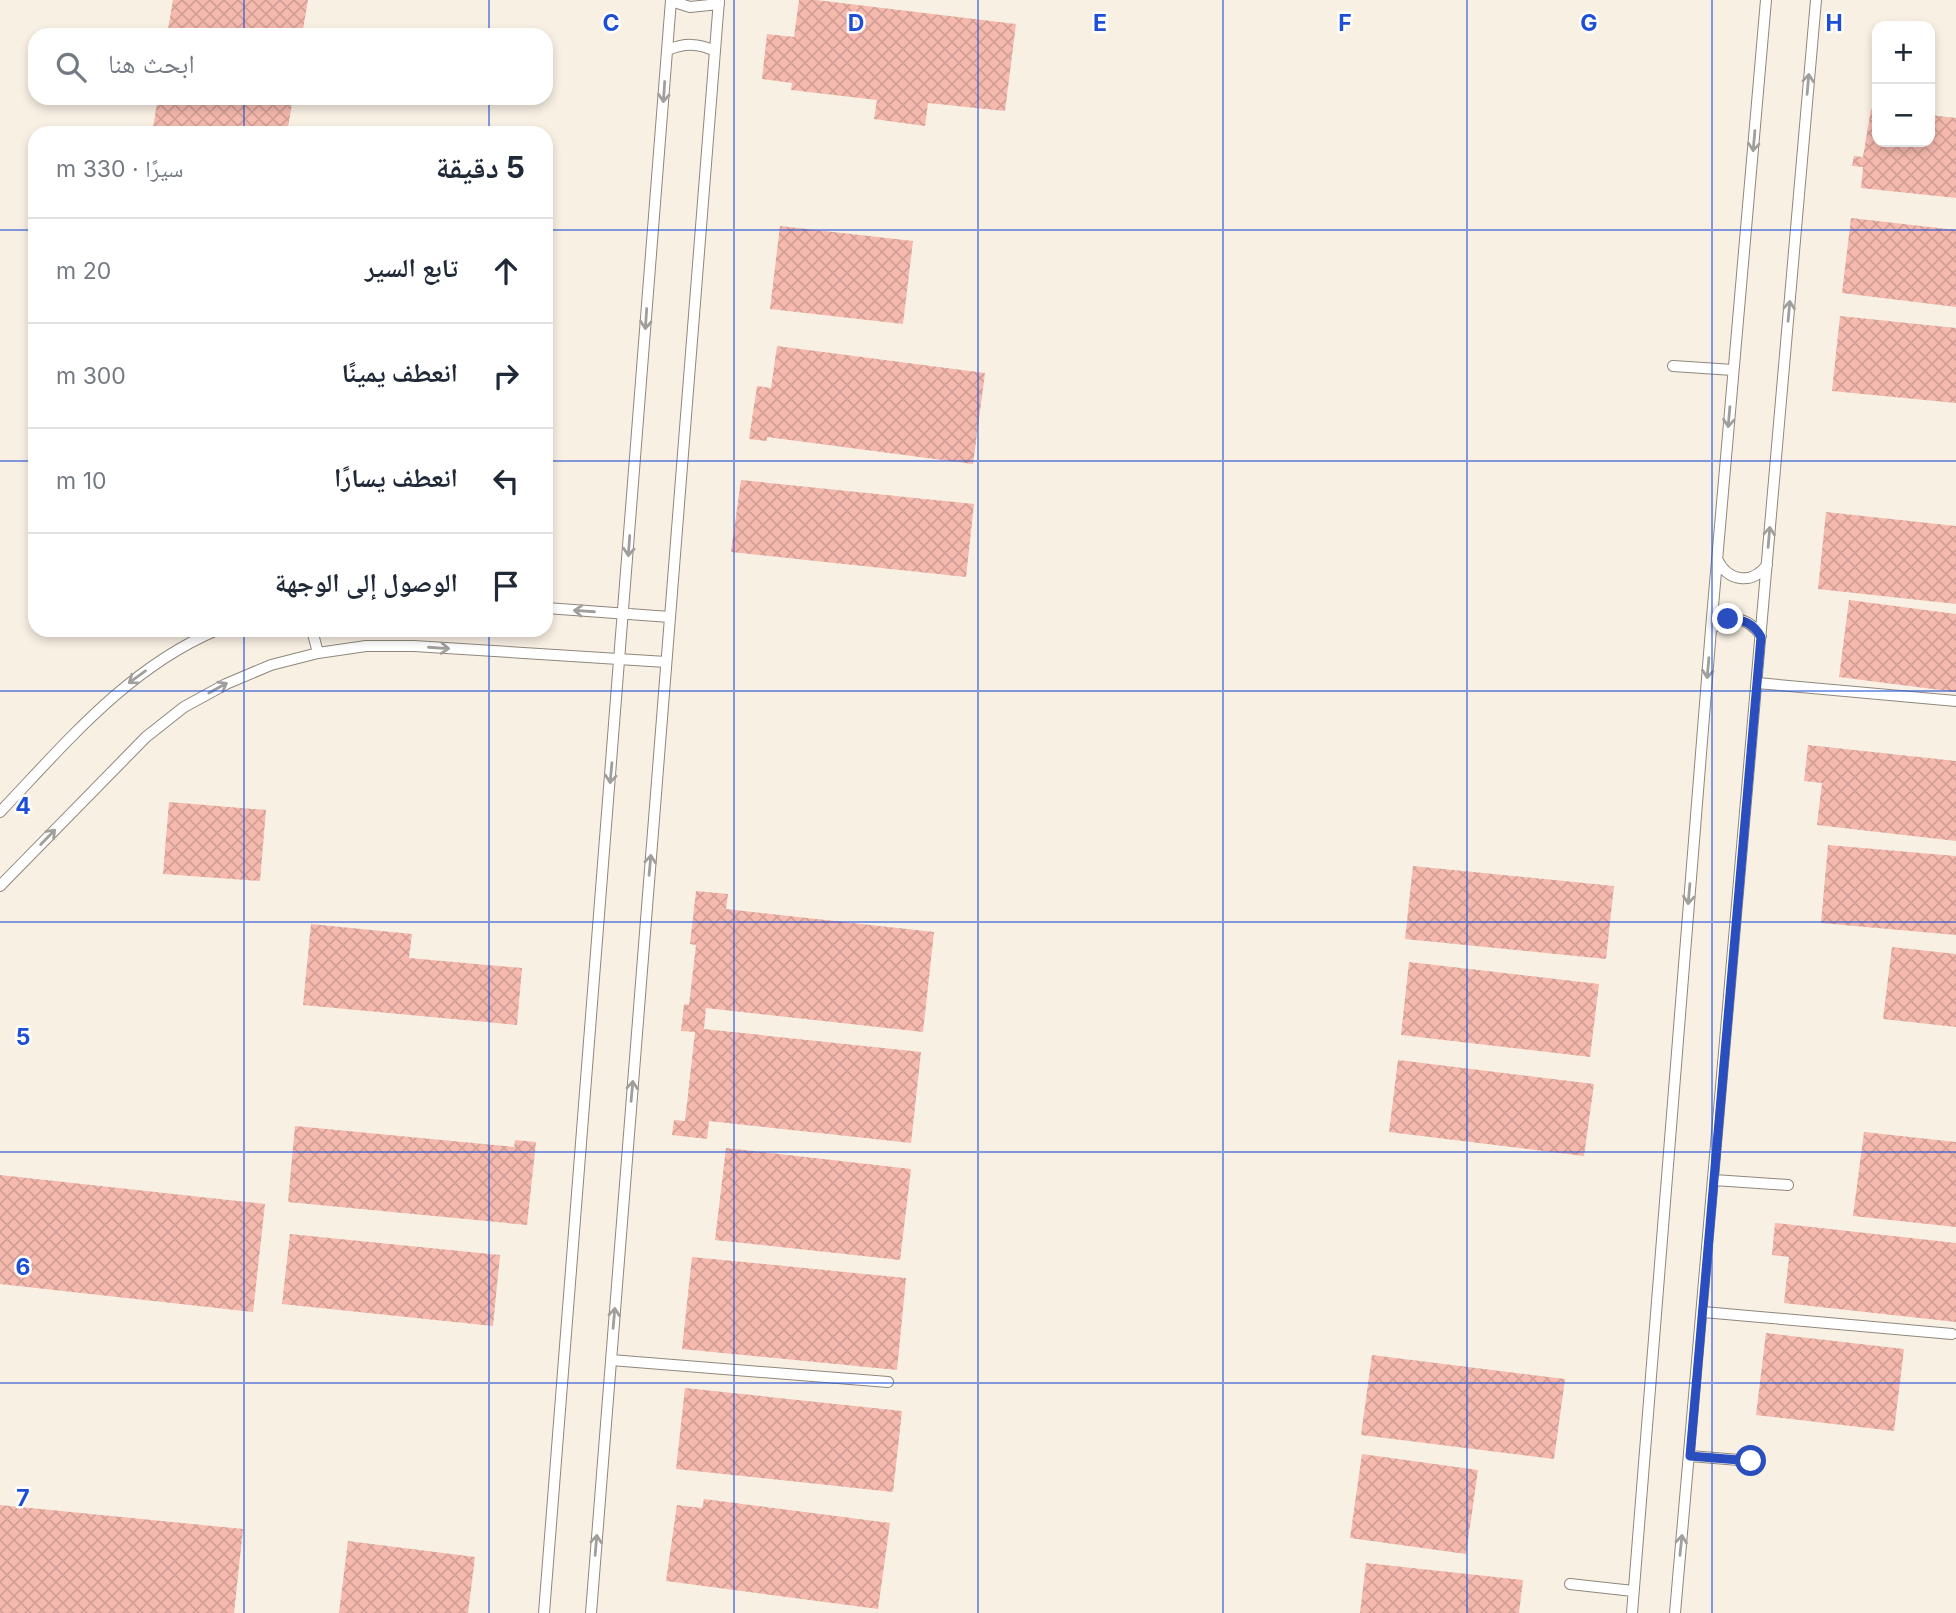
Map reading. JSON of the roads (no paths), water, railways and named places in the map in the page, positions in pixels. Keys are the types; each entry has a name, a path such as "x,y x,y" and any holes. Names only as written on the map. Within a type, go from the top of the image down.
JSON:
{"lane":[{"path":"544,1613 671,0 690,7 719,2 591,1613"},
{"path":"1632,1613 1711,629 1766,0"},
{"path":"1675,1613 1816,0"},
{"path":"667,50 677,46 696,45 715,51"},
{"path":"1674,366 1733,370"},
{"path":"1717,559 1727,574 1745,579 1762,572 1767,565"},
{"path":"553,609 670,617"},
{"path":"1711,629 1728,619 1738,619 1756,628 1761,637"},
{"path":"0,812 95,713 131,681 170,653 202,637"},
{"path":"314,637 318,653"},
{"path":"0,886 146,737 184,707 226,684 271,665 318,653 366,646 414,646 666,662"},
{"path":"1757,683 1956,701"},
{"path":"1714,1180 1787,1185"},
{"path":"1703,1312 1952,1334"},
{"path":"611,1360 888,1382"},
{"path":"1690,1456 1751,1461"},
{"path":"1570,1584 1633,1591"}]}
